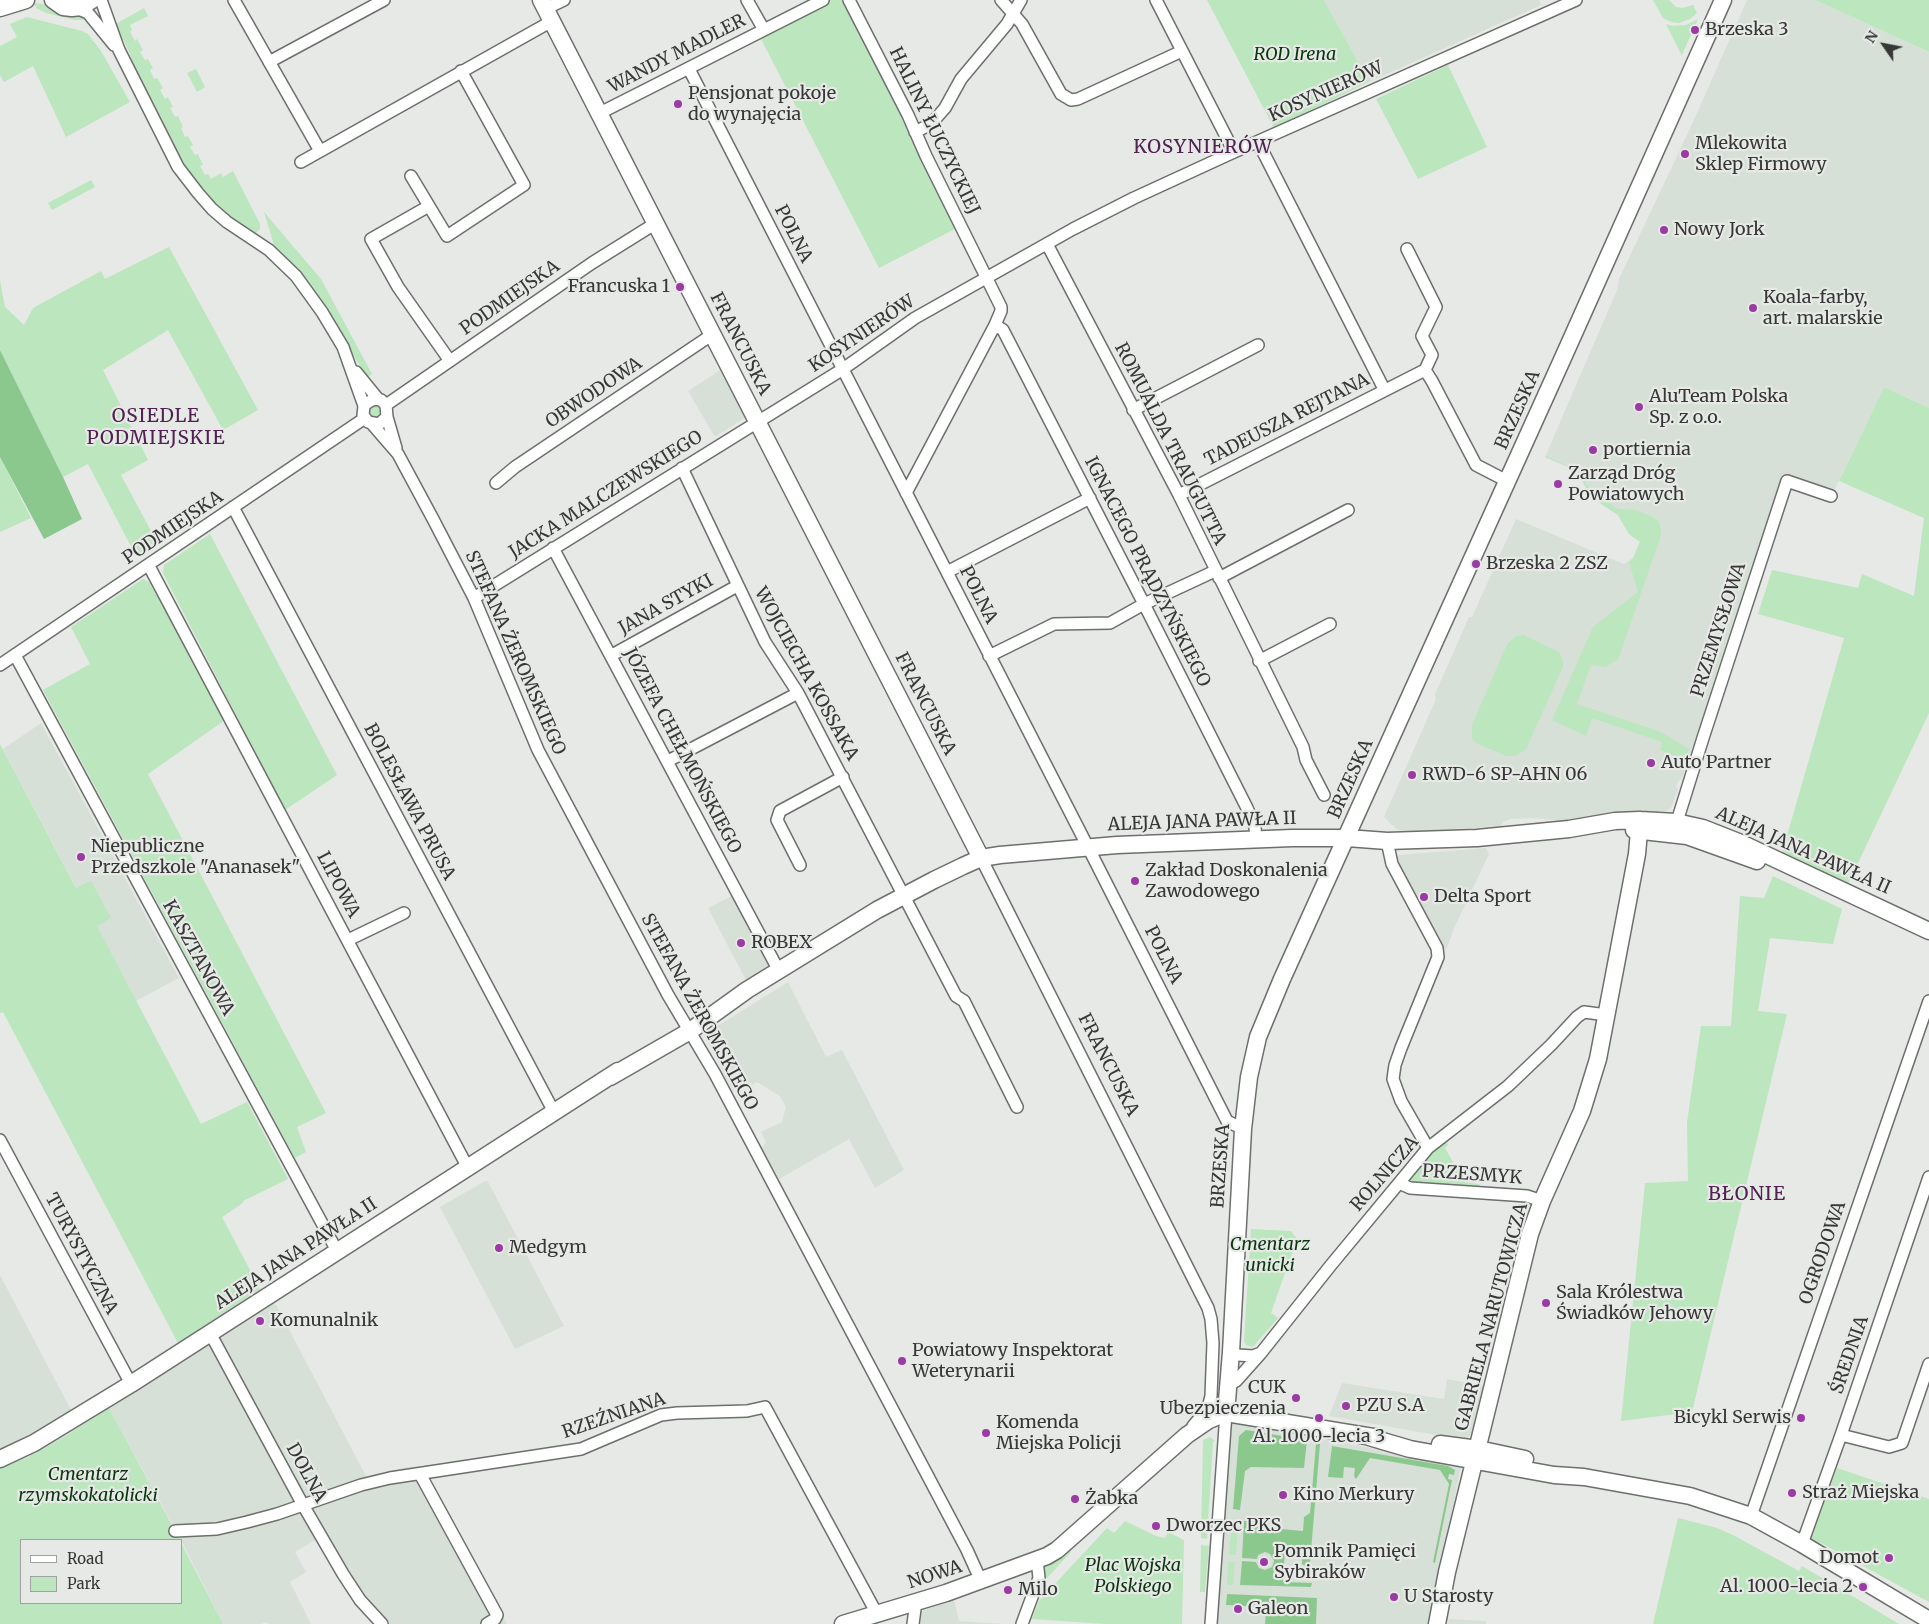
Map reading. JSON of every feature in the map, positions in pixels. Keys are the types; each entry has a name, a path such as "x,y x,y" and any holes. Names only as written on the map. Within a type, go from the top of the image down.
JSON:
{"street":[{"path":"0,8 26,0"},
{"path":"53,0 63,7 76,8 92,0"},
{"name":"STEFANA ŻEROMSKIEGO","path":"100,0 119,50 178,167 207,204 227,222 270,250 296,276 322,312 350,362 384,407 398,454 474,598 538,750 715,1074 981,1581"},
{"path":"234,0 320,151"},
{"path":"270,62 384,0"},
{"path":"301,162 461,71 546,10 564,0"},
{"path":"747,0 764,30"},
{"name":"WANDY MADLER","path":"600,113 823,0"},
{"name":"HALINY ŁUCZYCKIEJ","path":"849,0 908,115 926,156 986,277"},
{"path":"1001,0 1022,24 1058,90 1064,98 1071,100 1078,99 1182,51"},
{"path":"915,132 931,124 945,108 961,79 1007,24 1021,0"},
{"path":"1156,0 1234,152"},
{"name":"KOSYNIERÓW","path":"757,421 843,369 915,318 986,277 1134,198 1576,0"},
{"name":"BRZESKA","path":"1210,1624 1229,1385 1243,1129 1249,1076 1258,1037 1282,979 1723,0"},
{"name":"STEFANA ŻEROMSKIEGO","path":"76,8 88,13 119,50"},
{"name":"FRANCUSKA","path":"546,10 981,858 1208,1308 1213,1343 1211,1396 1208,1408 1186,1435"},
{"name":"POLNA","path":"689,69 1227,1121 1243,1129"},
{"path":"411,176 447,236 524,185 461,71"},
{"path":"1258,142 1384,389"},
{"path":"429,206 372,239 398,286 450,361"},
{"name":"PODMIEJSKA","path":"384,407 592,263 656,223"},
{"name":"ROMUALDA TRAUGUTTA","path":"1047,244 1179,494 1259,661 1303,747 1306,760 1324,795"},
{"path":"1407,249 1436,307 1422,336 1432,355 1425,370 1476,465 1507,482"},
{"path":"906,493 1001,311 1001,307 986,277"},
{"name":"IGNACEGO PRĄDZYŃSKIEGO","path":"995,325 1003,330 1248,808 1255,827 1256,840"},
{"name":"OBWODOWA","path":"496,483 515,467 713,334"},
{"path":"1133,410 1258,345"},
{"name":"STEFANA ŻEROMSKIEGO","path":"350,362 364,406"},
{"name":"TADEUSZA REJTANA","path":"1179,494 1425,370"},
{"path":"370,400 384,407 382,422 368,421 363,412 364,406 370,400"},
{"name":"STEFANA ŻEROMSKIEGO","path":"368,421 398,454"},
{"name":"PODMIEJSKA","path":"0,665 233,508 368,421"},
{"name":"JACKA MALCZEWSKIEGO","path":"474,598 757,421"},
{"name":"WOJCIECHA KOSSAKA","path":"682,468 765,642 798,693 905,895"},
{"name":"PRZEMYSŁOWA","path":"1670,829 1787,481 1831,496"},
{"path":"947,572 1090,498"},
{"name":"BOLESŁAWA PRUSA","path":"233,508 554,1112"},
{"path":"990,656 1054,624 1110,623 1144,604 1217,575 1348,510"},
{"name":"JÓZEFA CHEŁMOŃSKIEGO","path":"553,548 612,655 779,971"},
{"name":"LIPOWA","path":"149,566 468,1168"},
{"name":"JANA STYKI","path":"612,655 737,586"},
{"path":"1259,661 1330,624"},
{"name":"KASZTANOWA","path":"15,655 337,1251"},
{"path":"668,761 798,693"},
{"path":"800,865 777,820 780,811 843,777"},
{"name":"ALEJA JANA PAWŁA II","path":"0,1459 34,1443 131,1384 747,990 905,895 981,858 1087,847 1256,840 1346,838 1387,841 1478,838 1569,829 1640,825 1670,829 1752,859 1929,931"},
{"name":"GABRIELA NARUTOWICZA","path":"1437,1624 1530,1234 1542,1201 1582,1111 1598,1059 1640,825"},
{"path":"1636,855 1652,837 1670,829"},
{"path":"1387,841 1392,864 1437,948 1438,957 1401,1048 1395,1065 1394,1079 1401,1101 1428,1148"},
{"path":"905,895 956,996 964,1001 1017,1107"},
{"name":"ALEJA JANA PAWŁA II","path":"1846,898 1929,941"},
{"path":"348,940 404,913"},
{"name":"OGRODOWA","path":"1751,1516 1929,1000"},
{"name":"ROLNICZA","path":"1229,1385 1236,1381 1261,1353 1428,1148 1508,1086 1577,1017 1584,1012 1607,1015"},
{"name":"TURYSTYCZNA","path":"0,1140 131,1384"},
{"name":"ŚREDNIA","path":"1802,1544 1929,1177"},
{"name":"PRZESMYK","path":"1399,1183 1410,1188 1527,1196 1542,1201"},
{"name":"DOLNA","path":"210,1333 303,1504 360,1600 382,1624"},
{"path":"1231,1352 1248,1356 1261,1353"},
{"path":"1841,1435 1890,1447 1902,1443 1929,1364"},
{"name":"RZEŹNIANA","path":"175,1531 217,1529 277,1514 361,1485 581,1449 661,1415 747,1411 765,1407 877,1614"},
{"path":"1022,1624 1039,1578 1037,1560 1057,1550 1186,1435 1209,1420 1226,1413 1368,1437 1411,1440 1476,1455 1553,1465 1584,1477 1690,1496 1751,1516 1802,1544 1929,1620"},
{"path":"420,1474 497,1615 495,1619 487,1624"},
{"name":"NOWA","path":"843,1624 913,1604 1037,1560"},
{"path":"913,1604 915,1609 913,1624"}],"shaded area":[{"path":"1324,0 1539,0 1541,5 1369,82"},
{"path":"1747,0 1815,0 1929,52 1929,408 1884,387 1834,491 1784,475 1682,779 1679,780 1676,786 1678,789 1671,808 1665,811 1560,821 1538,818 1510,819 1503,822 1501,826 1409,832 1396,829 1384,817 1436,699 1435,694 1469,617 1472,617 1516,519 1624,564 1633,558 1640,542 1629,534 1618,515 1591,497 1577,471 1545,457 1617,290 1619,279 1693,122"},
{"path":"722,369 746,417 715,437 688,391"},
{"path":"41,723 179,978 136,1001 3,749"},
{"path":"1486,848 1489,854 1455,926 1446,950 1440,944 1395,858 1397,855"},
{"path":"732,896 769,965 746,980 708,908"},
{"path":"788,982 826,1057 842,1050 904,1170 875,1188 849,1139 779,1179 762,1148 766,1142 761,1132 782,1122 786,1107 780,1096 757,1082 752,1085 750,1082 733,1091 706,1039 708,1032"},
{"path":"487,1180 564,1326 515,1349 440,1207"},
{"path":"0,1275 72,1412 0,1450"},
{"path":"275,1303 366,1476 420,1466 507,1624 389,1624 382,1620 359,1591 325,1534 295,1552 306,1572 290,1582 311,1624 269,1624 266,1622 261,1624 223,1624 182,1539 109,1408"},
{"path":"1447,1379 1485,1386 1474,1433 1464,1440 1329,1416 1342,1383 1444,1399"},
{"path":"1232,1422 1461,1465 1431,1624 1217,1624"},
{"path":"954,1600 959,1621 1005,1624 920,1624 922,1611"},
{"path":"1449,1619 1486,1621 1486,1624 1448,1624"}],"green space":[{"path":"830,0 841,0 846,3 955,229 879,268 761,39"},
{"name":"ROD Irena","path":"1207,0 1324,0 1369,82 1274,128"},
{"path":"1653,0 1669,0 1676,7 1682,8 1693,5 1697,13 1690,19 1679,23 1671,22 1663,18"},
{"path":"1815,0 1929,0 1929,52"},
{"path":"34,3 43,4 86,18 75,20 46,13 36,8"},
{"path":"144,8 148,16 130,25 132,30 130,32 135,41 137,39 143,50 140,52 145,60 148,59 153,68 150,70 154,79 157,78 163,88 160,90 165,99 168,97 173,107 170,108 175,117 178,116 185,137 188,136 193,145 190,147 195,155 198,154 203,165 200,166 205,175 208,174 211,179 221,173 223,177 233,171 260,224 260,229 255,234 242,227 213,204 187,174 136,78 130,54 116,24"},
{"path":"27,17 88,34 101,51 130,102 66,137 33,66 4,82 0,75 0,46 17,37 10,24"},
{"path":"1698,19 1682,56 1666,24 1672,26 1686,25"},
{"path":"1448,65 1487,147 1418,179 1376,99"},
{"path":"196,69 205,87 197,92 187,73"},
{"path":"91,180 95,187 52,210 48,203"},
{"path":"264,212 321,279 372,374 367,378 330,316 275,248"},
{"path":"169,247 258,410 223,430 168,330 103,370 148,460 121,475 157,542 136,556 88,464 63,477 0,350 0,280 5,307 24,325 33,308 101,271 105,279"},
{"path":"0,350 82,519 44,539 0,457"},
{"path":"1884,387 1929,408 1929,713 1848,884 1782,853 1844,638 1758,614 1772,570 1858,588 1862,574 1914,596 1924,518 1839,481"},
{"path":"373,404 379,405 383,414 379,419 373,419 368,415 368,408"},
{"path":"1546,456 1578,471 1591,492 1618,509 1636,510 1653,517 1659,522 1661,529 1660,538 1618,660 1605,667 1591,665 1577,704 1661,732 1689,749 1688,761 1660,750 1662,742 1592,718 1586,736 1552,720 1593,627 1638,592 1629,562 1633,558 1640,542 1629,534 1618,515 1591,497 1577,471"},
{"path":"0,457 31,518 0,532"},
{"path":"210,534 337,775 285,810 163,573 164,565"},
{"path":"143,579 149,582 225,716 225,720 148,774 326,1113 297,1127 306,1152 295,1158 43,690 90,664 71,627"},
{"path":"1524,635 1559,652 1563,661 1563,667 1526,749 1516,756 1506,756 1476,743 1472,738 1472,725 1507,644 1516,636"},
{"path":"0,744 76,888 91,881 111,918 97,926 201,1124 247,1102 288,1179 243,1201 243,1203 222,1217 260,1289 178,1343 3,1012 0,1013"},
{"path":"1773,876 1842,909 1833,944 1770,938 1758,1011 1787,1014 1692,1412 1621,1421 1645,1183 1688,1181 1687,1122 1701,1026 1731,1026 1740,896 1764,898"},
{"path":"1446,1141 1448,1145 1445,1148 1464,1182 1479,1184 1481,1188 1415,1186 1406,1182 1430,1153"},
{"name":"Cmentarz unicki","path":"1251,1229 1291,1231 1297,1239 1271,1313 1278,1318 1253,1347 1246,1345 1244,1341"},
{"name":"Cmentarz rzymskokatolicki","path":"109,1408 179,1539 20,1539 20,1604 182,1604 182,1545 223,1624 0,1624 0,1468 28,1457"},
{"path":"1246,1430 1307,1440 1304,1468 1251,1467 1245,1471 1240,1510 1233,1509 1239,1436"},
{"path":"1210,1437 1215,1441 1213,1442 1207,1539 1201,1538 1203,1440"},
{"path":"1316,1444 1320,1444 1310,1563 1305,1566 1302,1564 1302,1550 1285,1550 1283,1582 1312,1583 1311,1587 1240,1585 1242,1561 1256,1562 1259,1568 1265,1570 1272,1567 1274,1561 1270,1554 1265,1552 1258,1555 1257,1559 1242,1558 1244,1521 1253,1521 1260,1527 1303,1531 1304,1517 1310,1513"},
{"path":"1332,1446 1448,1466 1455,1470 1454,1475 1449,1474 1448,1479 1452,1480 1435,1563 1433,1562 1449,1484 1440,1470 1370,1458 1356,1479 1354,1476 1355,1468 1344,1467 1343,1478 1328,1477"},
{"path":"1837,1468 1929,1499 1929,1602 1821,1543 1810,1541"},
{"path":"1678,1518 1717,1528 1733,1535 1799,1571 1802,1566 1899,1624 1653,1624"},
{"path":"1232,1520 1238,1521 1236,1555 1229,1555 1231,1531 1235,1531 1236,1524 1231,1524"},
{"name":"Plac Wojska Polskiego","path":"1125,1521 1156,1536 1165,1538 1168,1532 1184,1540 1182,1624 1105,1624 1032,1619 1039,1601 1107,1528 1114,1533"},
{"path":"1201,1545 1209,1546 1205,1592 1200,1592"},
{"path":"1067,1549 1071,1552 1047,1578 1043,1575 1045,1564"},
{"path":"1228,1562 1235,1562 1233,1585 1227,1585"},
{"path":"1227,1594 1317,1598 1316,1624 1265,1624 1266,1612 1262,1607 1226,1605"}],"place":[{"name":"Brzeska 3","path":"1695,30"},
{"name":"Pensjonat pokoje do wynajęcia","path":"678,104"},
{"name":"Mlekowita Sklep Firmowy","path":"1685,154"},
{"name":"Nowy Jork","path":"1664,230"},
{"name":"Francuska 1","path":"680,287"},
{"name":"Koala-farby, art. malarskie","path":"1753,308"},
{"name":"AluTeam Polska Sp. z o.o.","path":"1639,407"},
{"name":"portiernia","path":"1593,450"},
{"name":"Zarząd Dróg Powiatowych","path":"1558,484"},
{"name":"Brzeska 2 ZSZ","path":"1476,564"},
{"name":"Auto Partner","path":"1651,763"},
{"name":"RWD-6 SP-AHN 06","path":"1412,775"},
{"name":"Niepubliczne Przedszkole \"Ananasek\"","path":"81,857"},
{"name":"Zakład Doskonalenia Zawodowego","path":"1135,881"},
{"name":"Delta Sport","path":"1424,897"},
{"name":"ROBEX","path":"741,943"},
{"name":"Medgym","path":"499,1248"},
{"name":"Sala Królestwa Świadków Jehowy","path":"1546,1303"},
{"name":"Komunalnik","path":"260,1321"},
{"name":"Powiatowy Inspektorat Weterynarii","path":"902,1361"},
{"name":"CUK Ubezpieczenia","path":"1296,1398"},
{"name":"PZU S.A","path":"1346,1406"},
{"name":"Al. 1000-lecia 3","path":"1319,1418"},
{"name":"Bicykl Serwis","path":"1801,1418"},
{"name":"Komenda Miejska Policji","path":"986,1433"},
{"name":"Straż Miejska","path":"1792,1493"},
{"name":"Kino Merkury","path":"1283,1495"},
{"name":"Żabka","path":"1075,1499"},
{"name":"Dworzec PKS","path":"1156,1526"},
{"name":"Domot","path":"1889,1558"},
{"name":"Pomnik Pamięci Sybiraków","path":"1264,1562"},
{"name":"Al. 1000-lecia 2","path":"1863,1587"},
{"name":"Milo","path":"1008,1590"},
{"name":"U Starosty","path":"1394,1597"},
{"name":"Galeon","path":"1238,1609"}],"district":[{"name":"KOSYNIERÓW","path":"1203,148"},
{"name":"OSIEDLE PODMIEJSKIE","path":"156,428"},
{"name":"BŁONIE","path":"1747,1195"}]}
